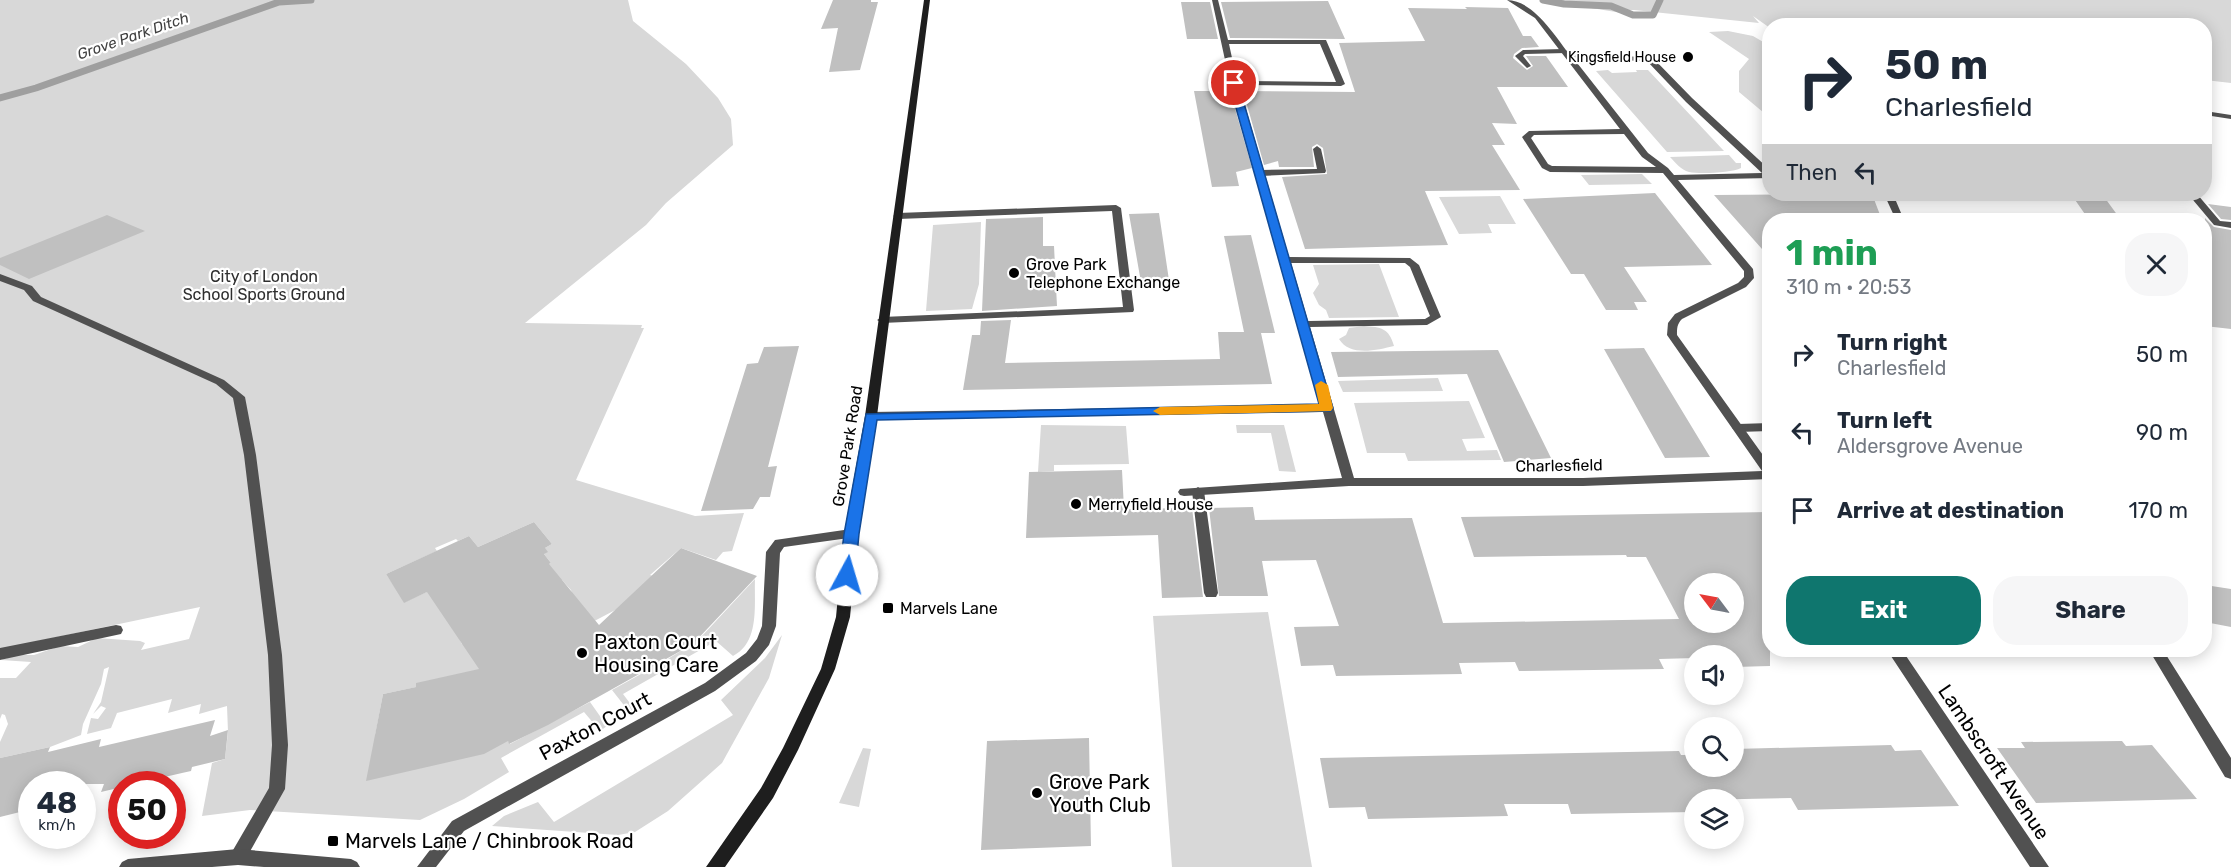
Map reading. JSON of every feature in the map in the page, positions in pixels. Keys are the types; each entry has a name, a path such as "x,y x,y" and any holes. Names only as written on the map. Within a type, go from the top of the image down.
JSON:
{"main road":[{"name":"Grove Park Road","path":"715,867 767,793 790,750 828,669 843,617 851,534 871,416 882,320 927,0"}],"street":[{"path":"1215,0 1234,83 1348,482"},
{"path":"1510,0 1537,17 1646,155 1668,174 1749,271 1749,278 1742,285 1684,314 1674,321 1671,328 1672,335 1762,463"},
{"path":"1226,42 1323,42 1341,84 1234,83"},
{"path":"1527,66 1520,56 1522,52 1649,59 1689,100 1762,168"},
{"path":"2212,114 2231,117"},
{"path":"1627,131 1532,133 1526,137 1545,166 1550,169 1762,175"},
{"path":"1261,173 1322,171 1317,149"},
{"path":"2199,201 2209,213"},
{"path":"882,320 1129,310 1116,208 898,216"},
{"path":"2212,217 2217,223 2231,225"},
{"path":"1285,260 1407,260 1414,265 1436,317 1427,322 1304,324"},
{"path":"0,277 28,288 37,299 63,312 220,382 239,397 250,455 274,655 280,745 277,789 238,857"},
{"path":"871,416 1327,408"},
{"path":"1738,428 1762,427"},
{"name":"Charlesfield","path":"1184,492 1348,482 1583,482 1762,475"},
{"path":"1198,491 1211,593"},
{"name":"Paxton Court","path":"426,867 458,826 710,687 751,657 764,641 769,626 773,552 780,543 851,534"},
{"path":"0,654 116,630"},
{"name":"Lambscroft Avenue","path":"1899,657 2040,867"},
{"path":"2160,657 2231,772"},
{"path":"128,867 238,857 351,867"}],"green space":[{"name":"City of London School Sports Ground","path":"0,0 628,0 633,21 686,64 718,98 731,119 733,145 666,203 646,225 525,323 642,325 641,328 644,328 576,480 695,516 744,513 732,551 723,552 716,560 681,548 650,575 653,576 642,596 581,628 571,590 562,580 559,582 546,566 551,563 544,554 545,548 552,544 534,522 478,547 469,536 458,541 456,539 435,548 437,551 386,574 405,602 433,589 462,644 467,642 498,670 383,694 375,736 508,741 510,744 590,702 607,726 600,731 584,712 501,758 509,772 464,799 420,820 250,810 202,816 212,763 225,759 228,732 227,706 199,714 201,704 168,713 172,699 117,713 111,728 87,734 91,718 98,719 106,708 101,706 93,714 101,702 109,667 104,669 101,684 83,724 81,735 50,747 0,758 0,742 8,724 5,715 2,714 0,719 0,678 16,678 31,662 1,660 17,655 34,655 60,646 78,647 97,638 140,641 145,643 141,650 189,639 200,607 0,649"},
{"path":"1542,0 2231,0 2231,83 2212,81 2212,18 1762,18 1762,22 1753,16 1759,23 1634,10 1624,10 1622,13"},
{"path":"1728,31 1753,36 1762,41 1762,111 1739,92 1739,71 1749,59 1709,32"},
{"path":"1608,70 1612,73 1648,70 1724,151 1667,152 1596,71"},
{"path":"1729,155 1736,163 1741,163 1741,168 1715,173 1689,172 1681,168 1670,157"},
{"path":"1642,174 1652,184 1589,185 1581,175"},
{"path":"1500,196 1516,224 1488,224 1492,233 1459,234 1439,197"},
{"path":"981,222 979,284 972,309 926,311 933,225"},
{"path":"1379,264 1399,317 1329,318 1313,293 1319,284 1313,265"},
{"path":"1375,327 1387,332 1394,346 1364,351 1350,348 1339,339 1346,335 1349,328"},
{"path":"1438,378 1443,391 1343,392 1338,381"},
{"path":"1469,401 1485,438 1462,439 1467,451 1497,450 1501,460 1408,461 1405,453 1367,453 1354,403"},
{"path":"1041,425 1126,426 1129,464 1054,465 1054,471 1038,472"},
{"path":"1236,425 1284,425 1296,472 1279,471 1271,433 1237,433"},
{"path":"755,579 754,622 748,642 742,650 733,656 716,641 623,694 635,710 630,713 612,690 650,669 648,665 662,656 666,660 684,649 682,646 702,636"},
{"path":"1268,612 1312,867 1172,867 1153,616"},
{"path":"782,635 769,678 722,763 668,811 635,832 618,835 492,826 504,816 538,802 554,822 733,715 721,700 765,658"},
{"path":"863,748 871,749 859,807 839,803"}],"building":[{"path":"833,0 878,2 860,70 829,72 838,28 821,29"},
{"path":"1328,1 1345,39 1230,38 1221,2"},
{"path":"1181,2 1210,2 1218,39 1187,39"},
{"path":"1465,7 1508,8 1523,36 1531,36 1539,47 1522,48 1514,54 1513,58 1527,70 1533,66 1526,56 1546,56 1568,87 1497,87 1517,124 1492,123 1505,145 1492,145 1520,190 1425,191 1448,245 1305,249 1282,177 1327,174 1323,148 1317,144 1312,147 1314,167 1279,167 1278,161 1264,165 1243,91 1355,92 1339,43 1425,41 1408,8 1467,9"},
{"path":"1194,91 1230,91 1252,168 1236,172 1239,186 1212,187"},
{"path":"1655,193 1712,265 1624,267 1647,302 1634,302 1638,310 1606,310 1584,274 1571,274 1523,199"},
{"path":"1714,195 1762,195 1762,201 1875,201 1879,213 1762,213 1762,249"},
{"path":"2076,201 2107,201 2116,213 2084,213"},
{"path":"2208,204 2231,207 2231,220 2221,219"},
{"path":"1159,213 1170,287 1142,288 1129,214"},
{"path":"107,215 145,231 29,279 0,265 0,258"},
{"name":"Grove Park Telephone Exchange","path":"1043,217 1043,246 1054,246 1057,306 982,311 986,219"},
{"path":"2212,225 2231,230 2231,329 2212,327"},
{"path":"1251,235 1275,333 1261,333 1272,384 963,390 972,335 980,335 981,321 1011,320 1005,363 1220,359 1218,332 1244,332 1224,236"},
{"path":"799,346 768,467 777,466 770,497 760,497 753,509 701,511 747,364 758,363 764,347"},
{"path":"1644,348 1710,457 1665,458 1604,349"},
{"path":"1498,350 1551,458 1504,462 1467,374 1338,377 1331,352"},
{"path":"1122,470 1124,509 1192,508 1203,597 1162,598 1158,535 1026,538 1029,472"},
{"path":"1253,507 1255,520 1412,518 1443,623 1679,619 1646,557 1627,557 1626,555 1474,557 1461,517 1762,512 1762,657 1770,657 1770,666 1744,667 1744,645 1684,645 1684,658 1659,659 1664,669 1519,671 1515,662 1459,663 1462,674 1336,676 1333,665 1301,666 1294,627 1339,626 1316,560 1262,561 1268,596 1219,596 1209,508"},
{"name":"Paxton Court Housing Care","path":"534,522 552,544 545,548 548,552 544,554 551,563 549,564 599,625 681,548 757,576 693,644 548,725 509,744 508,741 484,754 366,781 383,694 416,687 416,683 479,669 427,592 404,603 386,574 469,536 478,547"},
{"path":"2212,586 2231,589 2231,627 2212,623"},
{"path":"215,720 210,736 228,730 225,759 192,767 191,771 186,772 108,771 108,790 101,792 104,784 96,784 96,771 18,771 18,812 0,817 0,758 50,747 48,752 101,739 99,747"},
{"name":"Grove Park Youth Club","path":"1089,738 1091,846 981,850 987,741"},
{"path":"2122,741 2126,746 2152,745 2197,799 2036,803 1997,748 2025,748 2021,742"},
{"path":"1891,745 1895,751 1921,750 1959,806 1798,810 1791,798 1744,799 1744,789 1684,789 1684,812 1571,814 1568,804 1504,804 1508,816 1368,819 1365,807 1329,808 1320,758 1679,751 1681,755 1684,755 1684,777 1744,777 1744,749"}],"waterway":[{"name":"Grove Park Ditch","path":"0,98 36,88 279,2 311,0"},
{"name":"Grove Park Ditch","path":"1543,0 1564,4 1611,6 1633,15 1653,15 1660,0"}],"slow traffic":[{"path":"1160,411 1327,408 1321,385"}],"place":[{"name":"Kingsfield House","path":"1688,57"},
{"name":"Grove Park Telephone Exchange","path":"1014,273"},
{"name":"Merryfield House","path":"1076,504"},
{"name":"Marvels Lane","path":"888,608"},
{"name":"Paxton Court Housing Care","path":"582,653"},
{"name":"Grove Park Youth Club","path":"1037,793"},
{"name":"Marvels Lane / Chinbrook Road","path":"333,841"}],"route":[{"path":"847,575 851,534 871,416 1327,408 1234,83"}]}
